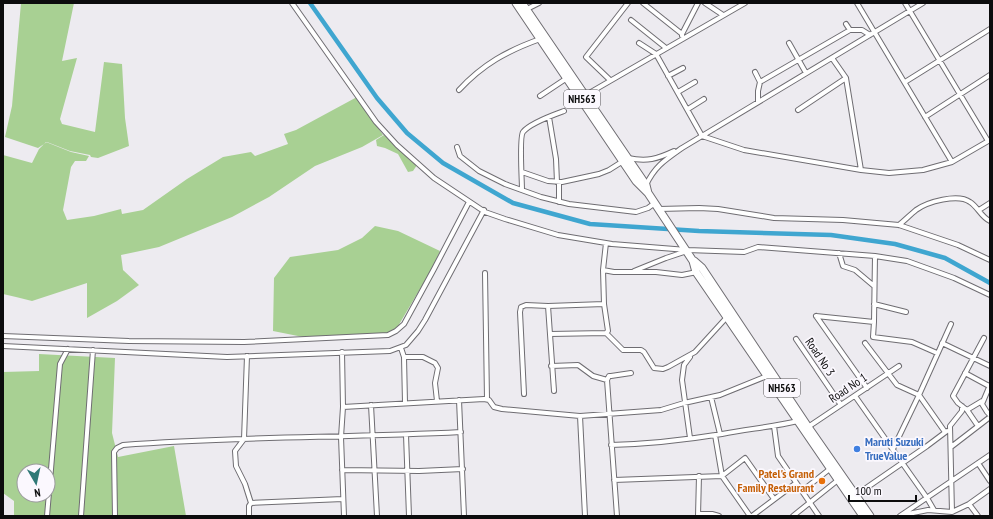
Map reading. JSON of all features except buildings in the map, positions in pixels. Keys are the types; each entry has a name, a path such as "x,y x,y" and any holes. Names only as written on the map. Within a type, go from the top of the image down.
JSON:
{"highway":[{"name":"NH563","path":"516,3 567,78 583,96"},
{"name":"NH563","path":"524,6 625,159 646,185 648,193"},
{"name":"NH563","path":"625,159 636,181 648,193 659,209 693,260 727,317 863,516"},
{"name":"NH563","path":"699,270 870,516"}],"street":[{"path":"292,3 376,122 397,144 434,178 485,212 558,235 606,243 744,252 758,247 876,256 907,261 954,278 990,295"},
{"path":"524,6 539,3"},
{"path":"610,80 586,57 628,3"},
{"path":"643,3 682,34"},
{"path":"682,39 682,34 698,3"},
{"path":"705,3 723,15"},
{"path":"583,96 745,3"},
{"path":"857,3 952,162"},
{"path":"638,44 656,54 702,136 744,150 861,170 889,173 923,170 952,162 989,140 905,3"},
{"path":"646,185 660,163 682,148 922,3"},
{"path":"631,20 666,48"},
{"path":"846,24 850,30"},
{"path":"905,82 990,29"},
{"path":"760,82 850,30 862,30 870,35"},
{"path":"459,90 472,76 507,52 540,39"},
{"path":"788,43 806,73"},
{"path":"832,58 846,78 861,170"},
{"path":"668,76 683,68"},
{"path":"755,72 760,82 758,102"},
{"path":"925,116 990,75"},
{"path":"540,96 567,78"},
{"path":"798,110 846,78"},
{"path":"678,92 695,82"},
{"path":"688,109 704,99"},
{"path":"522,190 520,144 523,132 528,127 564,111"},
{"path":"549,117 556,159 559,202"},
{"path":"457,148 460,156 479,171 522,190 559,202 636,212 648,208 698,208 718,209 774,218 843,220 899,225 958,245 990,260"},
{"path":"522,172 548,181 558,182 600,174 610,170 625,159 646,160 658,158 682,148"},
{"path":"899,225 917,210 947,199 960,198 966,199 979,210 982,216 990,221"},
{"path":"3,336 129,341 244,342 388,335 396,331 404,324 469,202"},
{"path":"979,210 990,203"},
{"path":"3,346 227,357 390,351 401,348 410,340 425,320 484,210"},
{"path":"606,243 603,270 604,304 608,331 606,333"},
{"path":"631,272 686,249"},
{"path":"839,253 843,266 855,270 874,286"},
{"path":"876,256 873,337 912,342 937,353"},
{"path":"603,270 656,272 682,275 699,270"},
{"path":"485,273 487,399 492,406 496,408 580,416 661,410 711,397 767,376"},
{"path":"524,394 520,309 522,306 604,304"},
{"path":"874,304 906,312"},
{"path":"548,306 551,366 554,391"},
{"path":"866,388 816,316 874,322"},
{"path":"690,438 684,403 684,365 727,317"},
{"path":"893,449 951,324"},
{"path":"550,334 606,333 622,350 638,350 644,352 651,365 658,369 668,367 692,355"},
{"path":"978,426 967,410 953,396 984,338"},
{"name":"Road No 3","path":"796,339 841,405"},
{"path":"865,342 897,385 919,395 945,432"},
{"path":"942,343 990,366"},
{"path":"401,348 404,357 405,403"},
{"path":"47,516 60,364 68,349"},
{"path":"81,516 93,350"},
{"path":"342,352 343,407 341,437 344,516"},
{"path":"247,356 244,439 235,451 236,466 245,484 251,503 249,506 249,516"},
{"path":"404,357 424,357 435,363 438,368 436,384 437,401"},
{"path":"551,366 578,365 593,376 607,380"},
{"name":"Road No 1","path":"808,427 899,366"},
{"path":"965,373 990,385 982,401 967,410"},
{"path":"617,516 607,380 609,376 632,374"},
{"path":"855,396 903,463 934,510"},
{"path":"711,397 718,434 722,476 751,516 796,483"},
{"path":"343,407 487,399"},
{"path":"459,400 464,516"},
{"path":"951,447 990,416 982,404 982,401"},
{"path":"371,405 377,516"},
{"path":"952,512 950,426 962,411 962,406"},
{"path":"580,416 585,516"},
{"path":"611,445 639,444 690,438 774,426 798,421"},
{"path":"774,426 778,456 819,516"},
{"path":"856,495 950,429"},
{"path":"115,516 114,452 117,448 123,445 180,441 406,435 461,432"},
{"path":"406,435 409,516"},
{"path":"900,516 990,455"},
{"path":"614,480 722,476 745,458 774,499"},
{"path":"978,463 990,481"},
{"path":"802,491 831,468"},
{"path":"342,470 407,471 463,469"},
{"path":"699,476 698,515 716,514 719,516"},
{"path":"793,516 839,480"},
{"path":"900,516 928,510 952,512 969,504 990,489"},
{"path":"251,503 343,499"},
{"path":"969,504 978,516"}],"green space":[{"path":"21,3 74,3 62,61 77,58 60,119 62,124 95,132 104,62 122,64 125,118 129,146 98,158 70,151 47,142 38,148 5,137 12,106"},
{"path":"357,97 383,135 362,147 315,166 269,197 232,217 159,247 121,255 123,270 139,285 117,301 87,318 87,283 32,301 3,294 3,155 32,163 39,149 46,142 71,152 89,156 86,161 75,161 71,167 63,210 67,220 94,216 121,209 122,214 143,210 187,179 223,157 251,152 255,156 288,144 284,134 296,130"},
{"path":"384,135 417,165 413,171 408,172 398,154 377,146 376,140"},
{"path":"375,226 398,231 440,251 430,272 394,333 318,340 273,331 274,278 290,257 338,250 362,238"},
{"path":"39,354 115,358 112,433 118,457 174,446 186,516 14,516 14,501 3,493 3,372 39,371"}],"waterway":[{"path":"310,3 377,98 407,133 443,163 513,203 590,224 699,231 831,235 895,244 945,258 990,283"}],"place":[{"name":"Maruti Suzuki TrueValue","path":"857,449"},
{"name":"Patel's Grand Family Restaurant","path":"822,481"}]}
